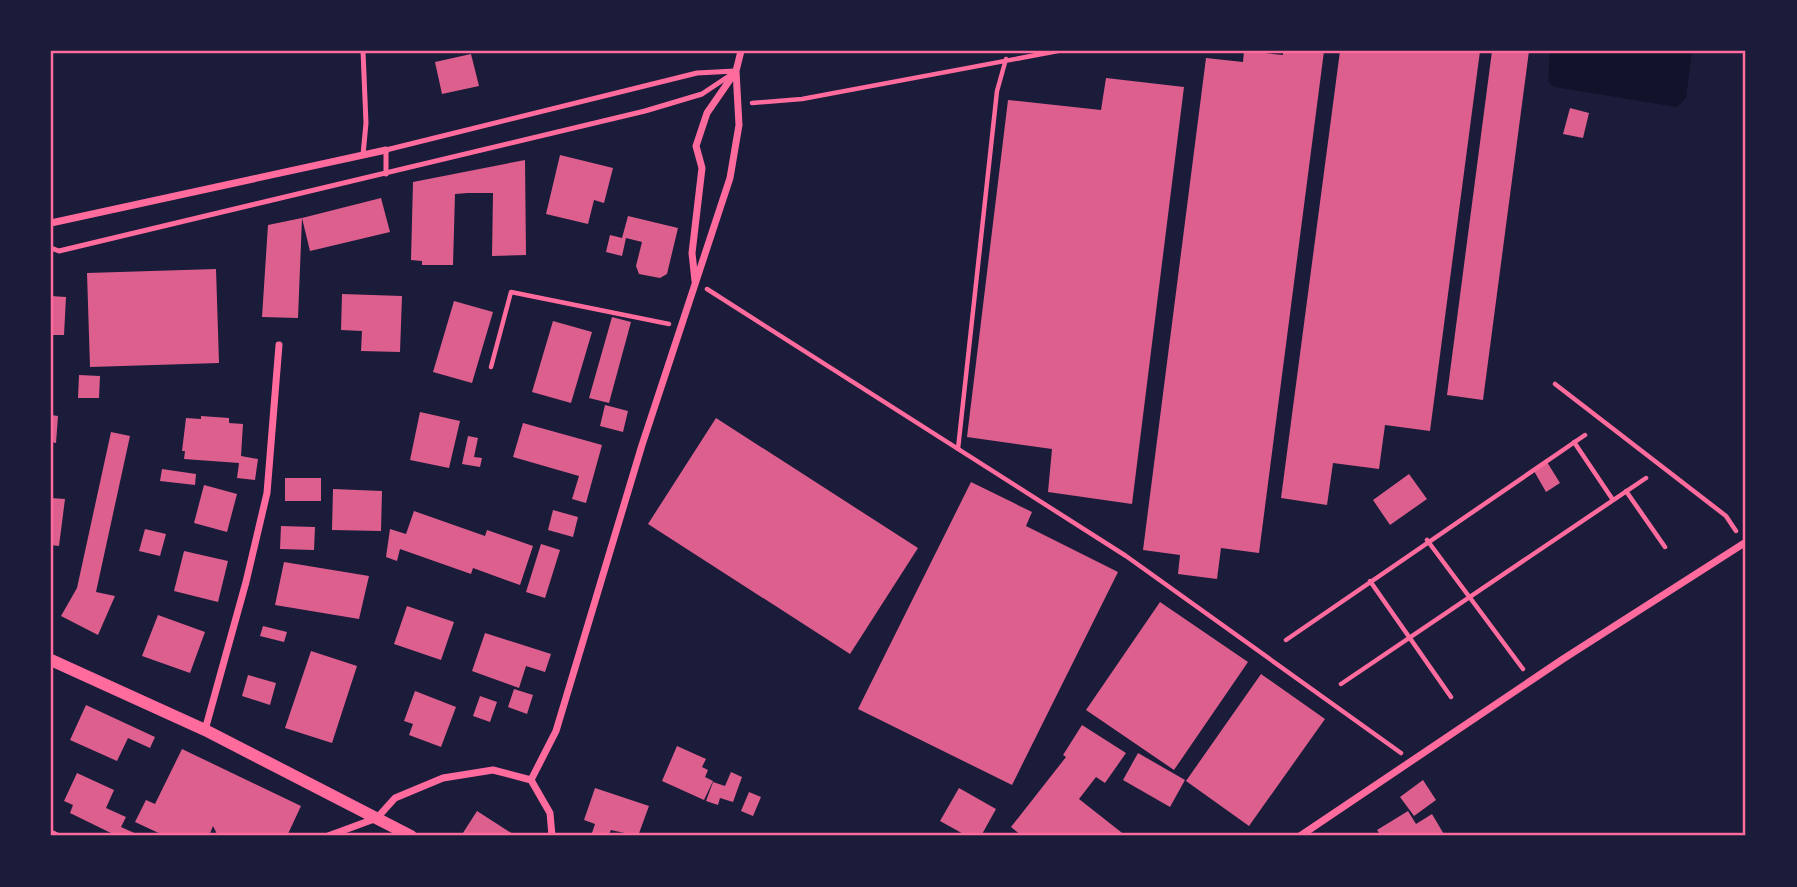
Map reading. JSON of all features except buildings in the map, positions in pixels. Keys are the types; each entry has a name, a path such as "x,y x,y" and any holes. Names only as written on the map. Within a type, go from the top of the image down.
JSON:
{"street":[{"path":"531,780 556,732 680,327 730,178 739,125 736,71 741,51"},
{"path":"695,281 692,253 702,168 696,146 706,113 736,71"},
{"path":"51,223 386,150"},
{"path":"205,730 246,582 267,493 279,345"},
{"path":"1300,836 1410,760 1745,543"},
{"path":"51,660 205,730 411,836"},
{"path":"328,836 377,818 395,798 443,778 493,770 531,780 550,813 552,836"}],"lane":[{"path":"363,51 366,122 363,155"},
{"path":"386,174 386,150 697,73 736,71"},
{"path":"51,248 59,251 386,174 702,94 736,71"},
{"path":"51,832 59,836"}],"path":[{"path":"737,104 802,99 1058,51"},
{"path":"958,449 997,92 1006,59"},
{"path":"695,281 1126,556 1285,667 1410,760"},
{"path":"491,367 511,292 680,327"},
{"path":"1555,384 1727,516 1745,543"},
{"path":"1286,640 1427,540 1585,435"},
{"path":"1574,442 1613,500"},
{"path":"1341,684 1646,478"},
{"path":"1626,491 1665,547"},
{"path":"1427,540 1531,681"},
{"path":"1370,580 1451,697"}],"shaded area":[{"path":"1550,51 1692,51 1686,98 1677,107 1555,87 1548,82"}]}
